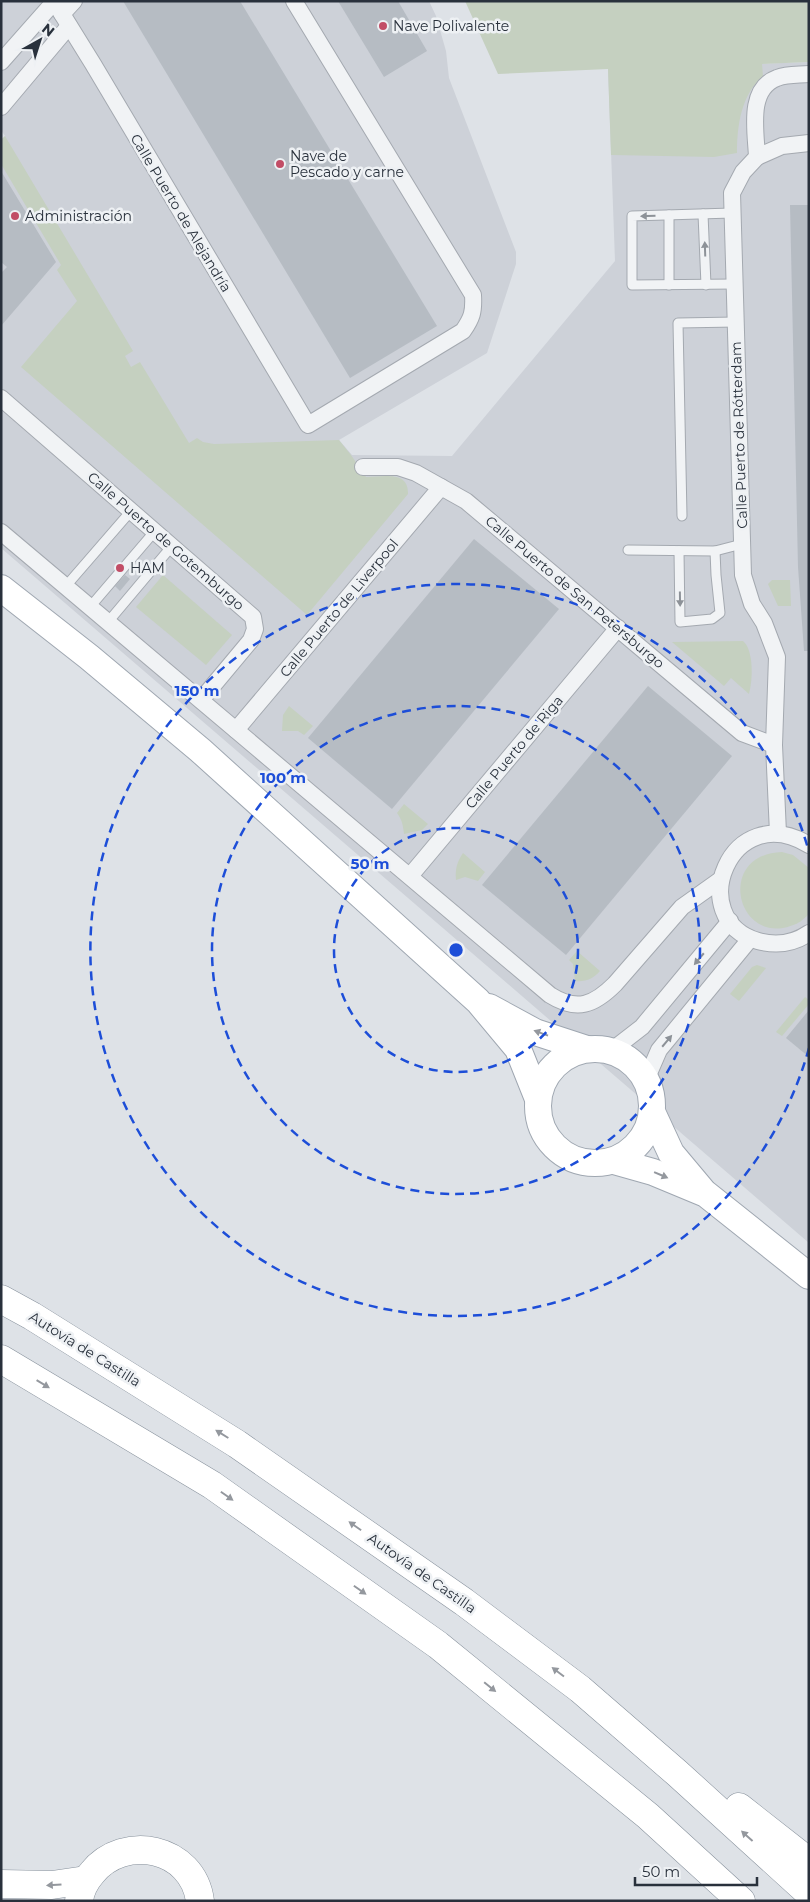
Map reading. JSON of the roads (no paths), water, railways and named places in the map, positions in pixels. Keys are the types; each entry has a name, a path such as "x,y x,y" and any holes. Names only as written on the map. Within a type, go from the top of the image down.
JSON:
{"highway":[{"name":"Autovía de Castilla","path":"1,1299 32,1316 237,1444 464,1602 580,1689 677,1773 809,1893"},
{"path":"1,1359 212,1485 438,1645 648,1816 742,1901"},
{"path":"580,1689 723,1794 809,1862"},
{"path":"11,1885 52,1886 83,1890 98,1866 113,1855 130,1850 149,1850 166,1855 181,1865 193,1880 202,1899"}],"main road":[{"path":"1,588 200,750 478,1001 518,1049 538,1098 539,1122 550,1143 568,1158 591,1164 614,1161 633,1151 646,1134 653,1114"},
{"path":"478,1001 535,1032 599,1050 632,1062 646,1080 652,1096 653,1114 671,1153 706,1194 809,1276"},
{"path":"538,1098 546,1075 564,1058 599,1050"},
{"path":"614,1161 654,1172 706,1194"}],"street":[{"path":"1,62 74,1"},
{"name":"Calle Puerto de Alejandría","path":"60,11 308,425 463,332 472,317 473,295 294,1"},
{"path":"1,107 60,11"},
{"path":"809,74 776,78 765,86 760,93 756,114 757,157 782,146 809,143"},
{"name":"Calle Puerto de Rótterdam","path":"757,157 744,172 732,193 742,544 743,575 752,604 764,623 777,657 774,745 778,833"},
{"name":"Calle Puerto de Gotemburgo","path":"1,398 253,616 255,628 250,640 201,700"},
{"name":"Calle Puerto de San Petersburgo","path":"363,467 398,467 416,473 466,501 742,733 774,745"},
{"name":"Calle Puerto de Liverpool","path":"236,730 441,487"},
{"path":"1,532 560,1002 582,1005 603,996 682,907 720,880"},
{"name":"Calle Puerto de Riga","path":"410,876 618,628"},
{"path":"809,845 795,837 778,833 758,836 740,846 727,861 720,880 720,895 723,909 730,921 750,939 770,944 783,944 790,943 809,934"},
{"path":"599,1050 642,1027 730,921"},
{"path":"646,1080 659,1050 750,939"}],"lane":[{"path":"732,213 632,216 632,285 735,284"},
{"path":"704,214 706,285"},
{"path":"669,215 669,285"},
{"path":"682,516 678,323 736,322"},
{"path":"66,586 131,510"},
{"path":"90,606 155,531"},
{"path":"628,550 715,551 742,544"},
{"path":"108,622 172,546"},
{"path":"679,551 680,622 712,619 720,613 715,551"}],"place":[{"name":"Nave Polivalente","path":"383,26"},
{"name":"Nave de Pescado y carne","path":"280,164"},
{"name":"Administración","path":"15,216"},
{"name":"HAM","path":"120,568"}]}
